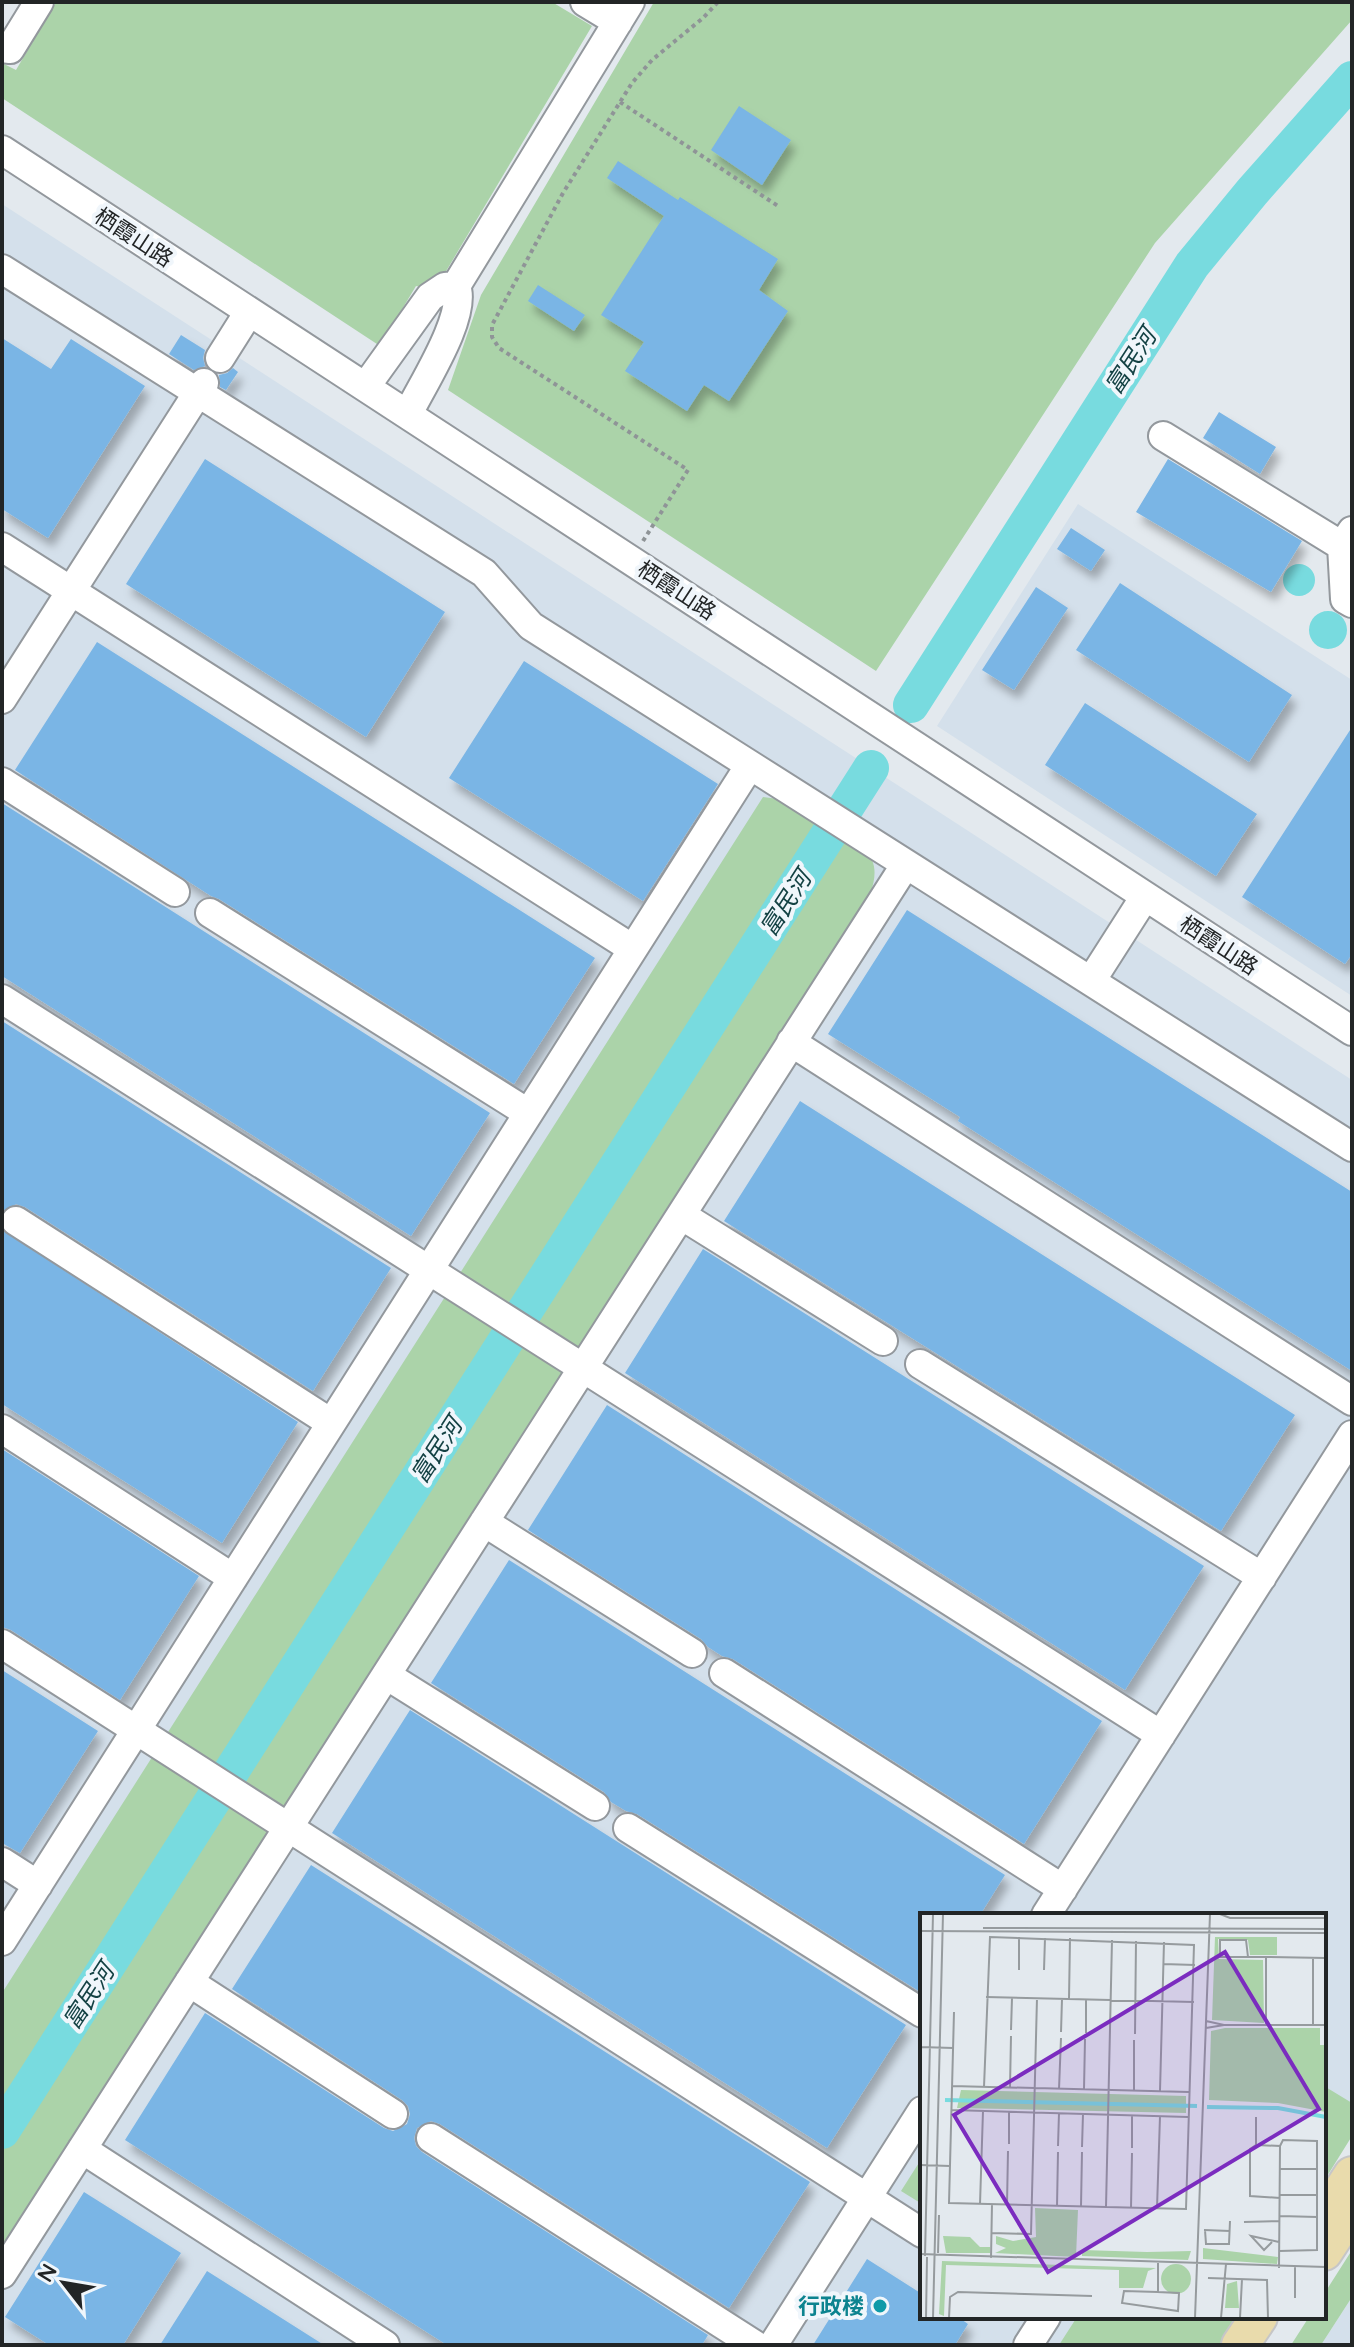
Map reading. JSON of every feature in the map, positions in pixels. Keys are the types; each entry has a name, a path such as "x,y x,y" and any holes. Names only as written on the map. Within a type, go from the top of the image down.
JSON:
{"main road":[{"path":"1326,2215 1352,2175"},
{"path":"1326,2249 1352,2209"},
{"path":"1240,2345 1258,2319"},
{"path":"1263,2345 1281,2319"}],"street":[{"path":"2,48 10,49 39,2"},
{"path":"456,286 624,12 585,2"},
{"name":"栖霞山路","path":"2,150 1352,1031"},
{"path":"2,269 201,388 484,573 531,626 1352,1147"},
{"path":"366,386 430,297 445,287 456,286"},
{"path":"408,414 450,332 460,297 456,286"},
{"path":"220,358 249,312"},
{"path":"2,699 201,388"},
{"path":"1163,436 1347,538 1345,599 1352,603"},
{"path":"2,547 633,949"},
{"path":"2,1941 750,765"},
{"path":"2,782 175,892"},
{"path":"2,2274 906,864"},
{"path":"1091,981 1144,898"},
{"path":"210,913 528,1113"},
{"path":"2,999 1161,1735"},
{"path":"791,1042 1352,1401"},
{"path":"681,1215 883,1341"},
{"path":"16,1221 331,1423"},
{"path":"920,1364 1262,1577"},
{"path":"2,1429 233,1578"},
{"path":"1047,1913 1352,1435"},
{"path":"484,1522 692,1653"},
{"path":"2,1644 920,2232"},
{"path":"724,1673 1063,1889"},
{"path":"386,1675 595,1806"},
{"path":"628,1828 920,2012"},
{"path":"2,1862 38,1885"},
{"path":"189,1982 393,2114"},
{"path":"773,2345 920,2114"},
{"path":"431,2138 755,2345"},
{"path":"82,2149 385,2345"},
{"path":"1028,2345 1045,2319"}],"path":[{"path":"631,560 688,470 499,348 492,337 492,325 563,193 632,83 652,60 718,2"},
{"path":"620,102 778,206"}],"shaded area":[{"path":"2,204 1352,1080 1352,2119 1326,2160 1326,1913 920,1913 920,2319 1224,2319 1207,2345 2,2345"},
{"path":"1078,504 1352,680 1352,996 937,726"},
{"path":"1352,2297 1352,2345 1321,2345"}],"green space":[{"path":"56,2 552,2 592,26 439,283 425,288 416,286 380,346 2,98 2,63 16,70"},
{"path":"654,2 1352,2 1352,20 1155,243 876,671 448,390 481,295"},
{"path":"763,797 778,799 815,818 867,853 875,872 864,909 2,2256 2,1993"},
{"path":"1326,2087 1352,2103 1352,2136 1326,2178"},
{"path":"920,2161 920,2203 901,2191"},
{"path":"1352,2250 1352,2297 1321,2345 1291,2345 1308,2319 1326,2319 1326,2291"},
{"path":"1076,2319 1238,2319 1222,2345 1059,2345"}],"water":[{"path":"1299,564 1310,569 1315,580 1310,591 1299,596 1288,591 1283,580 1288,569"},
{"path":"1328,611 1342,616 1347,630 1342,644 1328,649 1314,644 1309,630 1314,616"}],"building":[{"path":"739,106 791,140 762,185 711,150"},
{"path":"618,161 778,259 759,290 788,311 729,401 704,385 687,411 625,371 644,342 601,315 664,216 607,178"},
{"path":"538,285 585,315 574,331 528,301"},
{"path":"181,335 205,350 205,366 194,370 169,354"},
{"path":"2,338 51,369 71,339 145,386 48,538 2,509"},
{"path":"233,368 238,372 226,390 220,387 219,375"},
{"path":"1219,412 1276,447 1260,474 1203,438"},
{"path":"205,459 445,612 366,737 126,584"},
{"path":"1168,459 1302,541 1271,592 1136,512"},
{"path":"1071,528 1105,550 1091,571 1057,549"},
{"path":"1120,583 1292,695 1249,762 1076,650"},
{"path":"1036,587 1068,608 1014,690 982,670"},
{"path":"97,642 595,958 514,1084 15,770"},
{"path":"524,661 718,784 643,901 449,778"},
{"path":"1085,703 1257,814 1216,876 1045,765"},
{"path":"1352,727 1352,954 1345,964 1242,897"},
{"path":"2,803 490,1113 411,1236 2,976"},
{"path":"907,910 1352,1192 1352,1371 958,1121 960,1117 828,1034"},
{"path":"2,1021 391,1268 313,1391 25,1207 16,1204 2,1212"},
{"path":"800,1101 1295,1415 1221,1531 724,1221"},
{"path":"2,1230 298,1422 222,1543 2,1404"},
{"path":"703,1249 1204,1566 1125,1690 625,1373"},
{"path":"607,1405 1102,1721 1024,1844 733,1659 722,1656 701,1639 528,1530"},
{"path":"2,1449 199,1576 120,1700 2,1627"},
{"path":"509,1560 1005,1875 981,1913 920,1913 920,1992 637,1814 611,1802 604,1792 431,1683"},
{"path":"2,1670 98,1731 20,1853 2,1843"},
{"path":"410,1710 906,2025 827,2148 332,1833"},
{"path":"311,1865 810,2182 729,2308 440,2124 431,2121 417,2128 414,2138 422,2152 708,2335 702,2345 447,2345 125,2140 205,2013 384,2128 393,2131 407,2124 410,2114 402,2100 232,1989"},
{"path":"84,2192 181,2253 123,2345 49,2345 5,2317"},
{"name":"行政楼","path":"867,2259 920,2293 920,2319 961,2319 968,2324 955,2345 813,2345"},
{"path":"207,2271 324,2345 160,2345"}],"waterway":[{"name":"富民河","path":"911,705 1192,265 1352,79"},
{"name":"富民河","path":"2,2131 871,768"}],"place":[{"name":"行政楼","path":"880,2306"}]}
